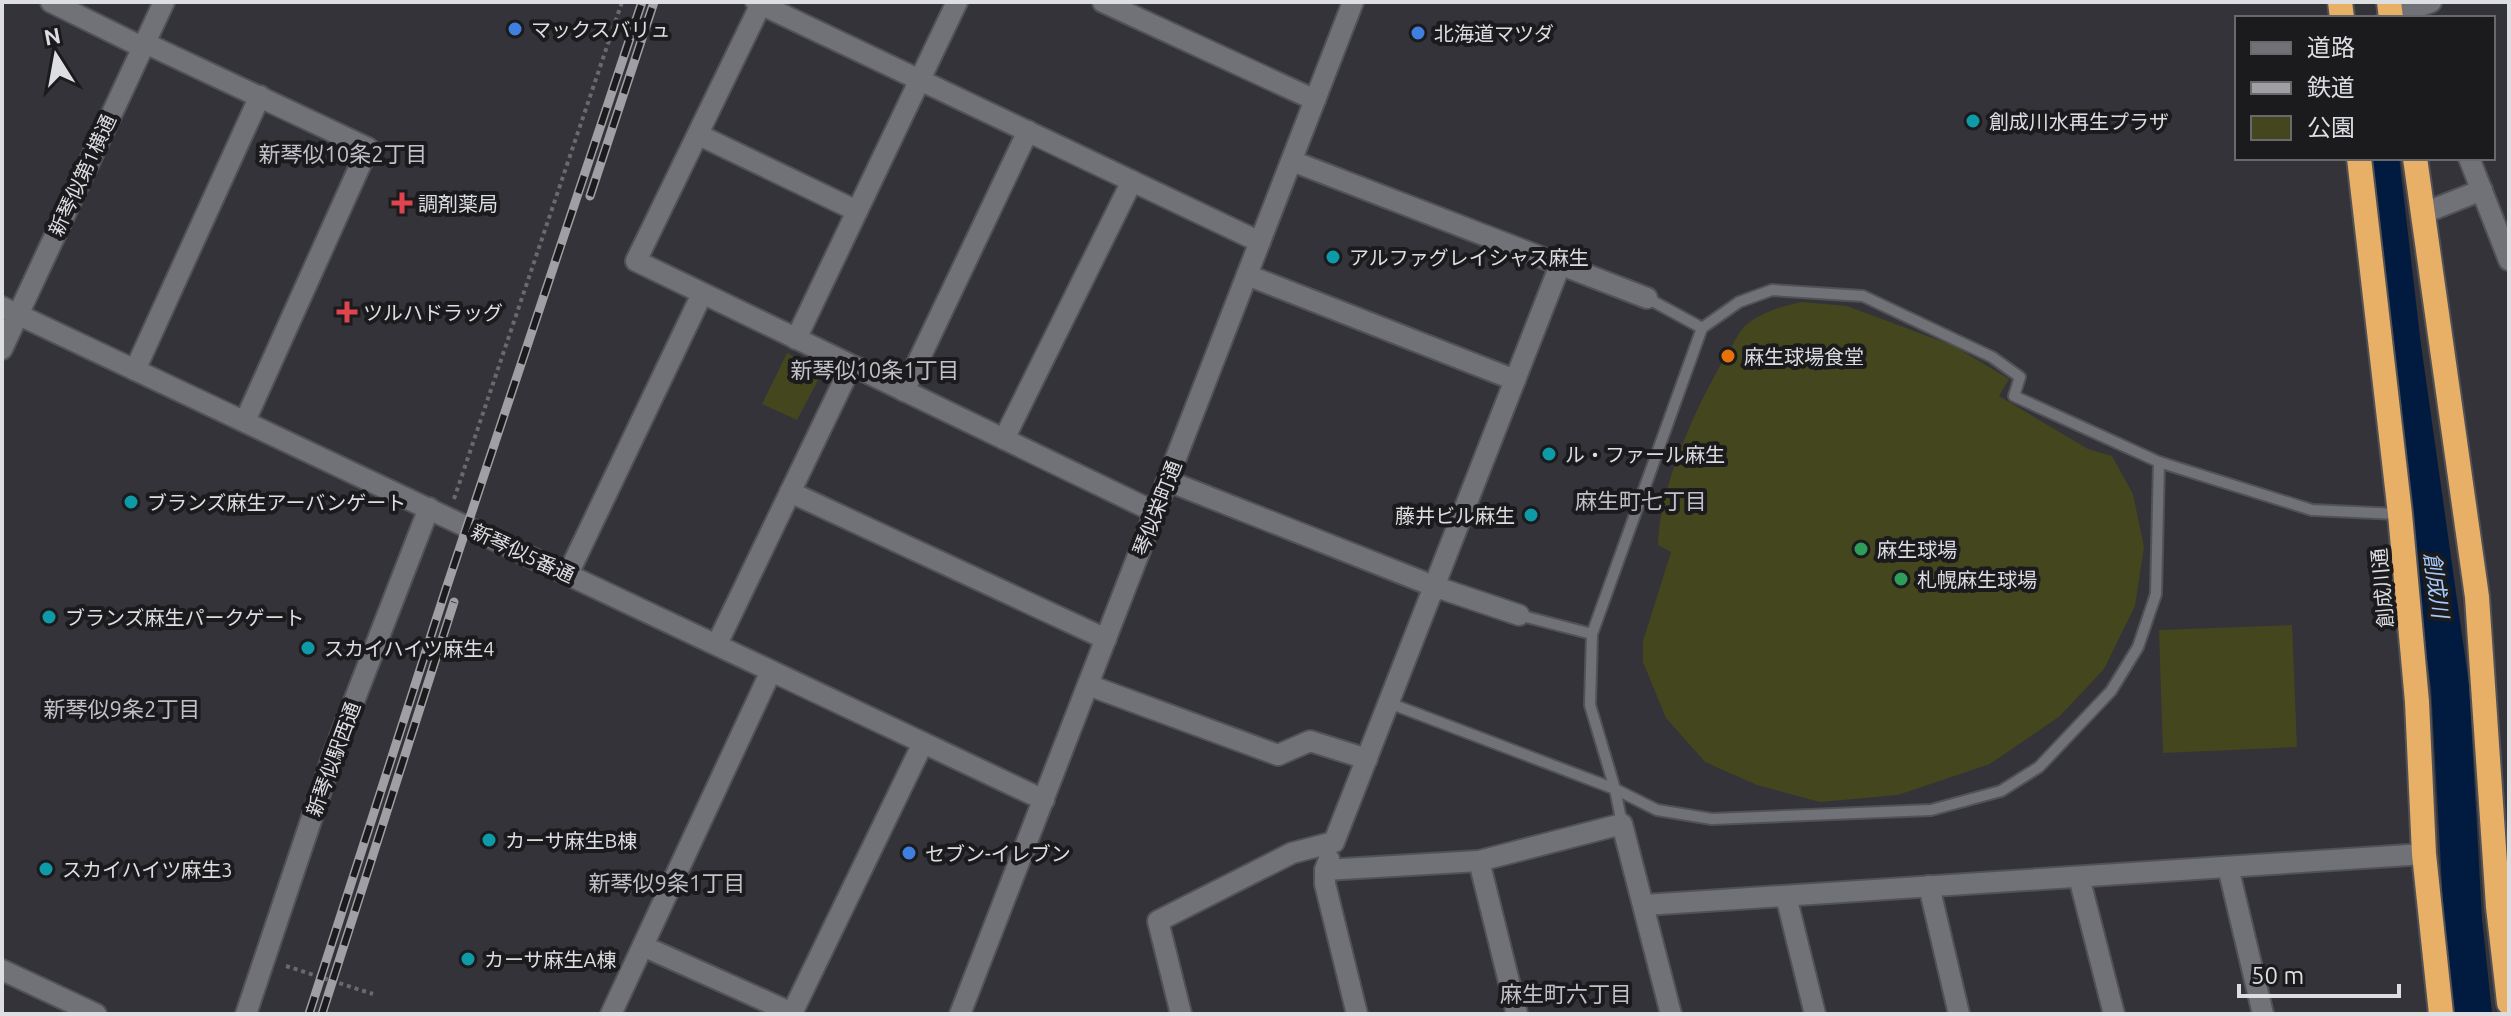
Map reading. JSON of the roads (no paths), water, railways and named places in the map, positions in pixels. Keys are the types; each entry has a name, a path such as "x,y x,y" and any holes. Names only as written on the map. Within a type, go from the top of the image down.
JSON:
{"highway":[{"name":"創成川通","path":"2359,160 2400,514 2417,702 2424,854 2441,1014"},
{"path":"2415,160 2477,597 2498,907 2509,1003"}],"street":[{"path":"51,2 368,148 245,421"},
{"name":"新琴似第1横通","path":"2,349 10,311 164,2"},
{"path":"796,339 957,2"},
{"path":"1103,2 1315,100"},
{"name":"琴似栄町通","path":"960,1014 1353,2"},
{"path":"2390,14 2431,2"},
{"path":"1155,512 636,261 699,135 758,3 1260,242"},
{"path":"135,370 260,96"},
{"path":"904,391 1028,131"},
{"path":"699,135 857,211"},
{"path":"2470,160 2505,235 2509,260"},
{"path":"1292,161 1647,298"},
{"path":"1004,439 1132,181"},
{"path":"2424,213 2482,190"},
{"path":"1357,1014 1325,884 1325,870 1560,265"},
{"path":"1247,275 1515,380"},
{"path":"568,574 702,294"},
{"name":"新琴似5番通","path":"10,311 1044,800"},
{"path":"717,644 851,366"},
{"path":"1168,481 1436,587 1519,615"},
{"path":"790,492 1106,639"},
{"name":"新琴似駅西通","path":"246,1014 333,755 429,508"},
{"path":"611,1014 771,671"},
{"path":"1088,685 1278,755 1310,741 1367,759"},
{"path":"643,946 792,1013 923,743"},
{"path":"1325,870 1479,861 1622,824 1671,1014"},
{"path":"1181,1014 1158,921 1292,853 1334,842"},
{"path":"1644,905 2424,854"},
{"path":"1479,861 1517,1014"},
{"path":"2228,867 2263,1014"},
{"path":"2079,877 2114,1014"},
{"path":"1929,886 1959,1014"},
{"path":"1786,896 1815,1014"},
{"path":"2,970 96,1014"}],"lane":[{"path":"1622,824 1590,705 1592,634 1702,328 1739,302 1772,290 1863,296 1992,357 2020,377 2014,396 2159,462 2312,510 2400,514"},
{"path":"1647,298 1702,328"},
{"path":"1389,703 1615,789 1657,810 1712,819 1931,810 2001,791 2039,767 2070,735 2111,691 2138,647 2156,594 2159,462"},
{"path":"1519,615 1592,634"}],"waterway":[{"name":"創成川","path":"2380,160 2402,346 2450,686 2463,920 2473,1014"}],"railway":[{"path":"309,1014 446,589 642,2"},
{"path":"590,196 654,2"},
{"path":"322,1014 454,602"}],"place":[{"name":"マックスバリュ","path":"515,29"},
{"name":"北海道マツダ","path":"1418,33"},
{"name":"創成川水再生プラザ","path":"1973,121"},
{"name":"調剤薬局","path":"402,203"},
{"name":"アルファグレイシャス麻生","path":"1333,257"},
{"name":"ツルハドラッグ","path":"347,312"},
{"name":"麻生球場食堂","path":"1728,356"},
{"name":"ル・ファール麻生","path":"1549,454"},
{"name":"ブランズ麻生アーバンゲート","path":"131,502"},
{"name":"藤井ビル麻生","path":"1531,515"},
{"name":"麻生球場","path":"1861,549"},
{"name":"札幌麻生球場","path":"1901,579"},
{"name":"ブランズ麻生パークゲート","path":"49,617"},
{"name":"スカイハイツ麻生4","path":"308,648"},
{"name":"カーサ麻生B棟","path":"489,840"},
{"name":"セブン-イレブン","path":"909,853"},
{"name":"スカイハイツ麻生3","path":"46,869"},
{"name":"カーサ麻生A棟","path":"468,959"}],"district":[{"name":"新琴似10条2丁目","path":"343,153"},
{"name":"新琴似10条1丁目","path":"875,369"},
{"name":"麻生町七丁目","path":"1641,500"},
{"name":"新琴似9条2丁目","path":"122,708"},
{"name":"新琴似9条1丁目","path":"667,882"},
{"name":"麻生町六丁目","path":"1566,993"}]}
